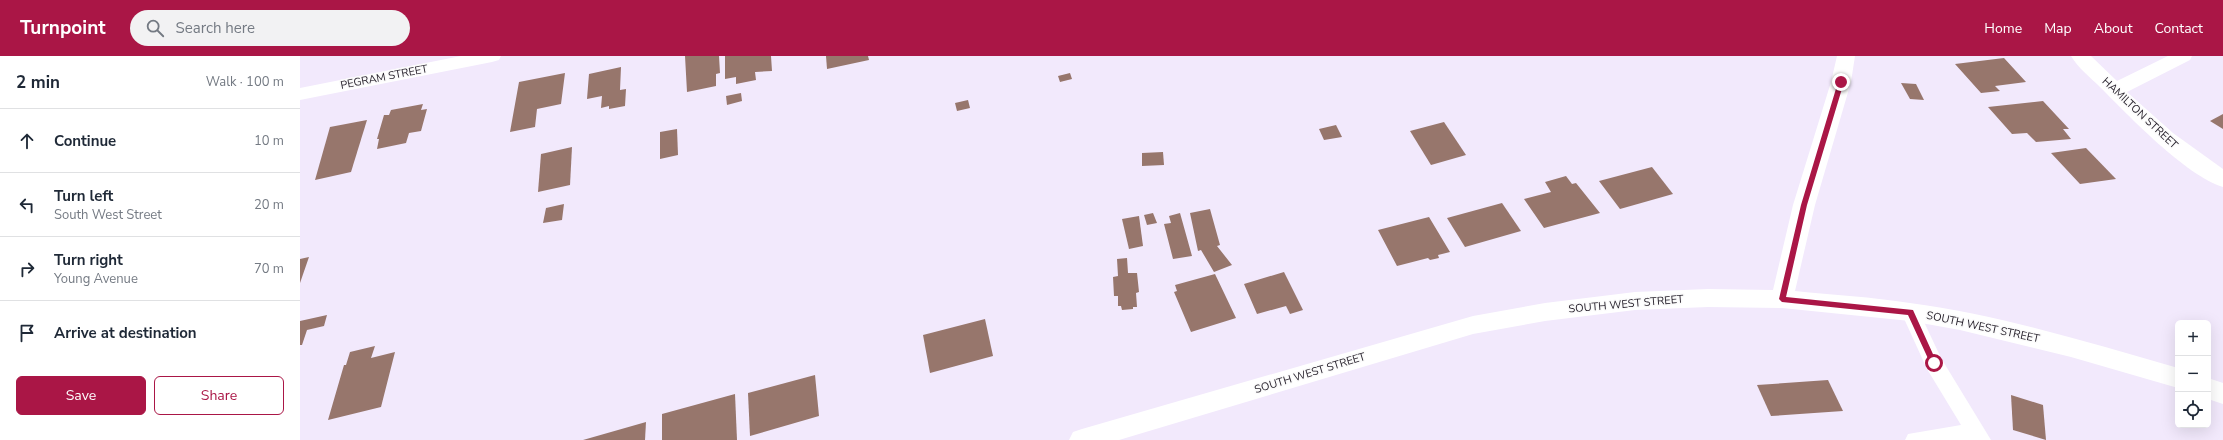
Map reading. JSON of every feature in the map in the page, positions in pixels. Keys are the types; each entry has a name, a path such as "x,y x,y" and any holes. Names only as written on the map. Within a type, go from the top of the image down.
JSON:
{"street":[{"name":"PEGRAM STREET","path":"300,94 492,56"},
{"path":"1782,299 1804,205 1841,82 1846,56"},
{"name":"HAMILTON STREET","path":"2080,56 2155,130 2190,158 2223,179"},
{"path":"2115,90 2183,56"},
{"name":"SOUTH WEST STREET","path":"1082,440 1474,325 1545,312 1635,301 1708,298 1782,299 1910,312 1960,321 2071,347 2175,377"},
{"path":"2211,389 2223,394"}],"lane":[{"path":"1910,312 1934,363 1978,436 1915,440"}],"building":[{"path":"685,56 719,56 720,73 716,74 716,86 687,92"},
{"path":"725,56 771,56 772,71 755,72 756,80 736,84 736,77 725,79"},
{"path":"826,56 868,56 869,60 827,69"},
{"path":"2004,58 2026,82 1995,86 2000,91 1981,93 1955,64"},
{"path":"621,67 620,90 626,89 625,106 609,109 609,106 601,108 602,96 587,99 589,74"},
{"path":"565,73 561,104 537,109 535,127 510,132 519,82"},
{"path":"1070,73 1072,79 1060,82 1058,76"},
{"path":"1901,83 1916,84 1924,100 1910,99"},
{"path":"741,93 742,101 727,105 726,96"},
{"path":"968,100 970,108 957,111 955,103"},
{"path":"2043,101 2069,129 2063,129 2071,139 2036,142 2027,133 2012,134 1988,107"},
{"path":"423,104 421,110 427,109 421,131 409,133 406,143 377,149 379,139 377,139 384,115 389,115 391,110"},
{"path":"2223,114 2223,129 2210,121"},
{"path":"367,120 351,172 315,180 330,127"},
{"path":"1444,122 1466,155 1431,165 1410,131"},
{"path":"1336,125 1342,137 1324,140 1319,129"},
{"path":"677,129 678,155 660,159 660,132"},
{"path":"572,147 570,185 538,192 541,154"},
{"path":"2086,148 2116,179 2080,184 2051,153"},
{"path":"1163,152 1164,165 1142,166 1142,153"},
{"path":"1652,167 1673,194 1620,209 1599,181"},
{"path":"1566,176 1572,184 1576,183 1600,213 1544,228 1524,199 1551,192 1545,182"},
{"path":"1502,203 1521,231 1465,247 1447,218"},
{"path":"564,204 562,220 543,223 546,208"},
{"path":"1210,209 1220,245 1217,246 1232,265 1214,272 1201,250 1198,251 1190,213"},
{"path":"1153,213 1157,223 1147,225 1144,215"},
{"path":"1180,213 1192,256 1173,259 1164,224 1171,223 1169,216"},
{"path":"1139,216 1143,246 1129,249 1122,219"},
{"path":"1429,217 1450,252 1438,255 1439,258 1430,260 1428,258 1397,266 1378,230"},
{"path":"309,257 300,283 300,259"},
{"path":"1127,258 1128,273 1137,273 1139,292 1136,293 1137,307 1122,310 1121,306 1118,306 1118,296 1114,296 1113,277 1118,276 1117,259"},
{"path":"1284,272 1303,310 1290,314 1286,306 1257,314 1244,284"},
{"path":"1215,274 1236,318 1191,332 1174,292 1177,291 1175,285"},
{"path":"327,315 324,326 307,330 302,345 300,345 300,321"},
{"path":"985,319 993,356 930,373 923,335"},
{"path":"375,346 371,358 395,352 381,407 328,420 344,365 346,365 350,352"},
{"path":"815,375 819,416 750,436 748,393"},
{"path":"1828,380 1843,411 1771,416 1757,385"},
{"path":"735,394 737,440 662,440 662,414"},
{"path":"2011,395 2043,405 2046,440 2013,430"},
{"path":"646,422 645,440 583,440"}],"route":[{"path":"1841,82 1804,205 1782,299 1910,312 1934,363"}]}
